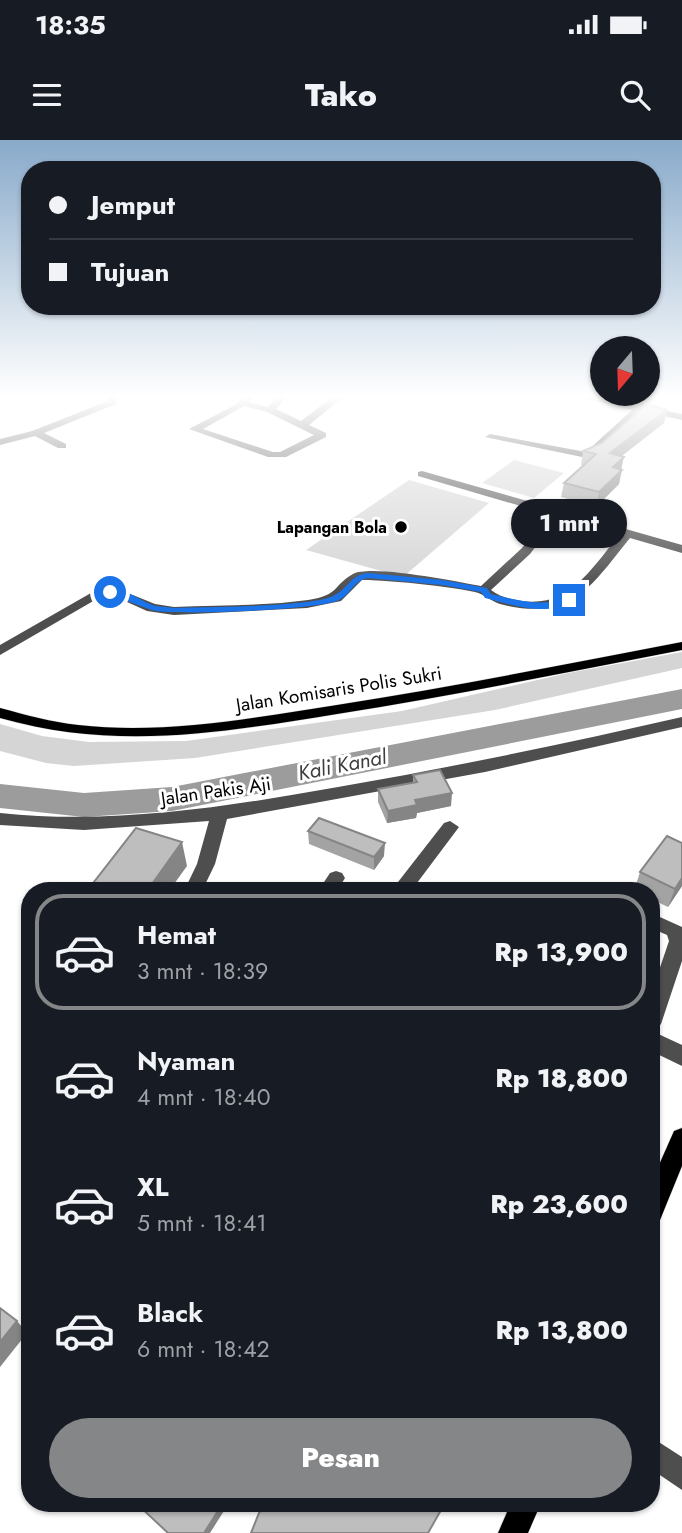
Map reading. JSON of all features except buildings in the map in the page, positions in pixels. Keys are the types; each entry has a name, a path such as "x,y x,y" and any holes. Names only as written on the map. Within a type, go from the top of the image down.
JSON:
{"main road":[{"name":"Jalan Komisaris Polis Sukri","path":"0,713 43,726 88,733 193,731 403,700 682,646"},
{"path":"660,1190 682,1139"},
{"path":"513,1533 522,1512"}],"street":[{"path":"422,474 682,549"},
{"path":"484,590 526,551 555,513"},
{"path":"0,651 91,597 105,593 123,594 152,608 174,611 318,603 342,595 360,576 414,578 484,590 488,596 532,607 556,606 569,600 627,533"},
{"name":"Jalan Pakis Aji","path":"0,818 38,823 84,824 220,814 485,767 682,722"},
{"path":"197,882 206,864 220,814"},
{"path":"407,882 450,827"},
{"path":"660,924 674,930 679,941 660,997"},
{"path":"660,1045 682,1056"},
{"path":"660,1458 682,1475"}],"shaded area":[{"path":"514,460 564,473 534,498 482,483"},
{"name":"Lapangan Bola","path":"409,480 489,503 403,577 306,550"},
{"path":"682,652 682,668 495,710 195,758 74,766 46,763 0,751 0,724 42,736 89,742 186,741 402,711 568,673"}],"waterway":[{"name":"Kali Kanal","path":"0,796 84,805 172,799 682,699"}],"place":[{"name":"Lapangan Bola","path":"401,527"}],"route":[{"path":"110,592 127,595 152,608 174,611 307,604 336,598 358,577 368,576 442,582 484,590 488,596 532,607 556,606 569,600"}]}
